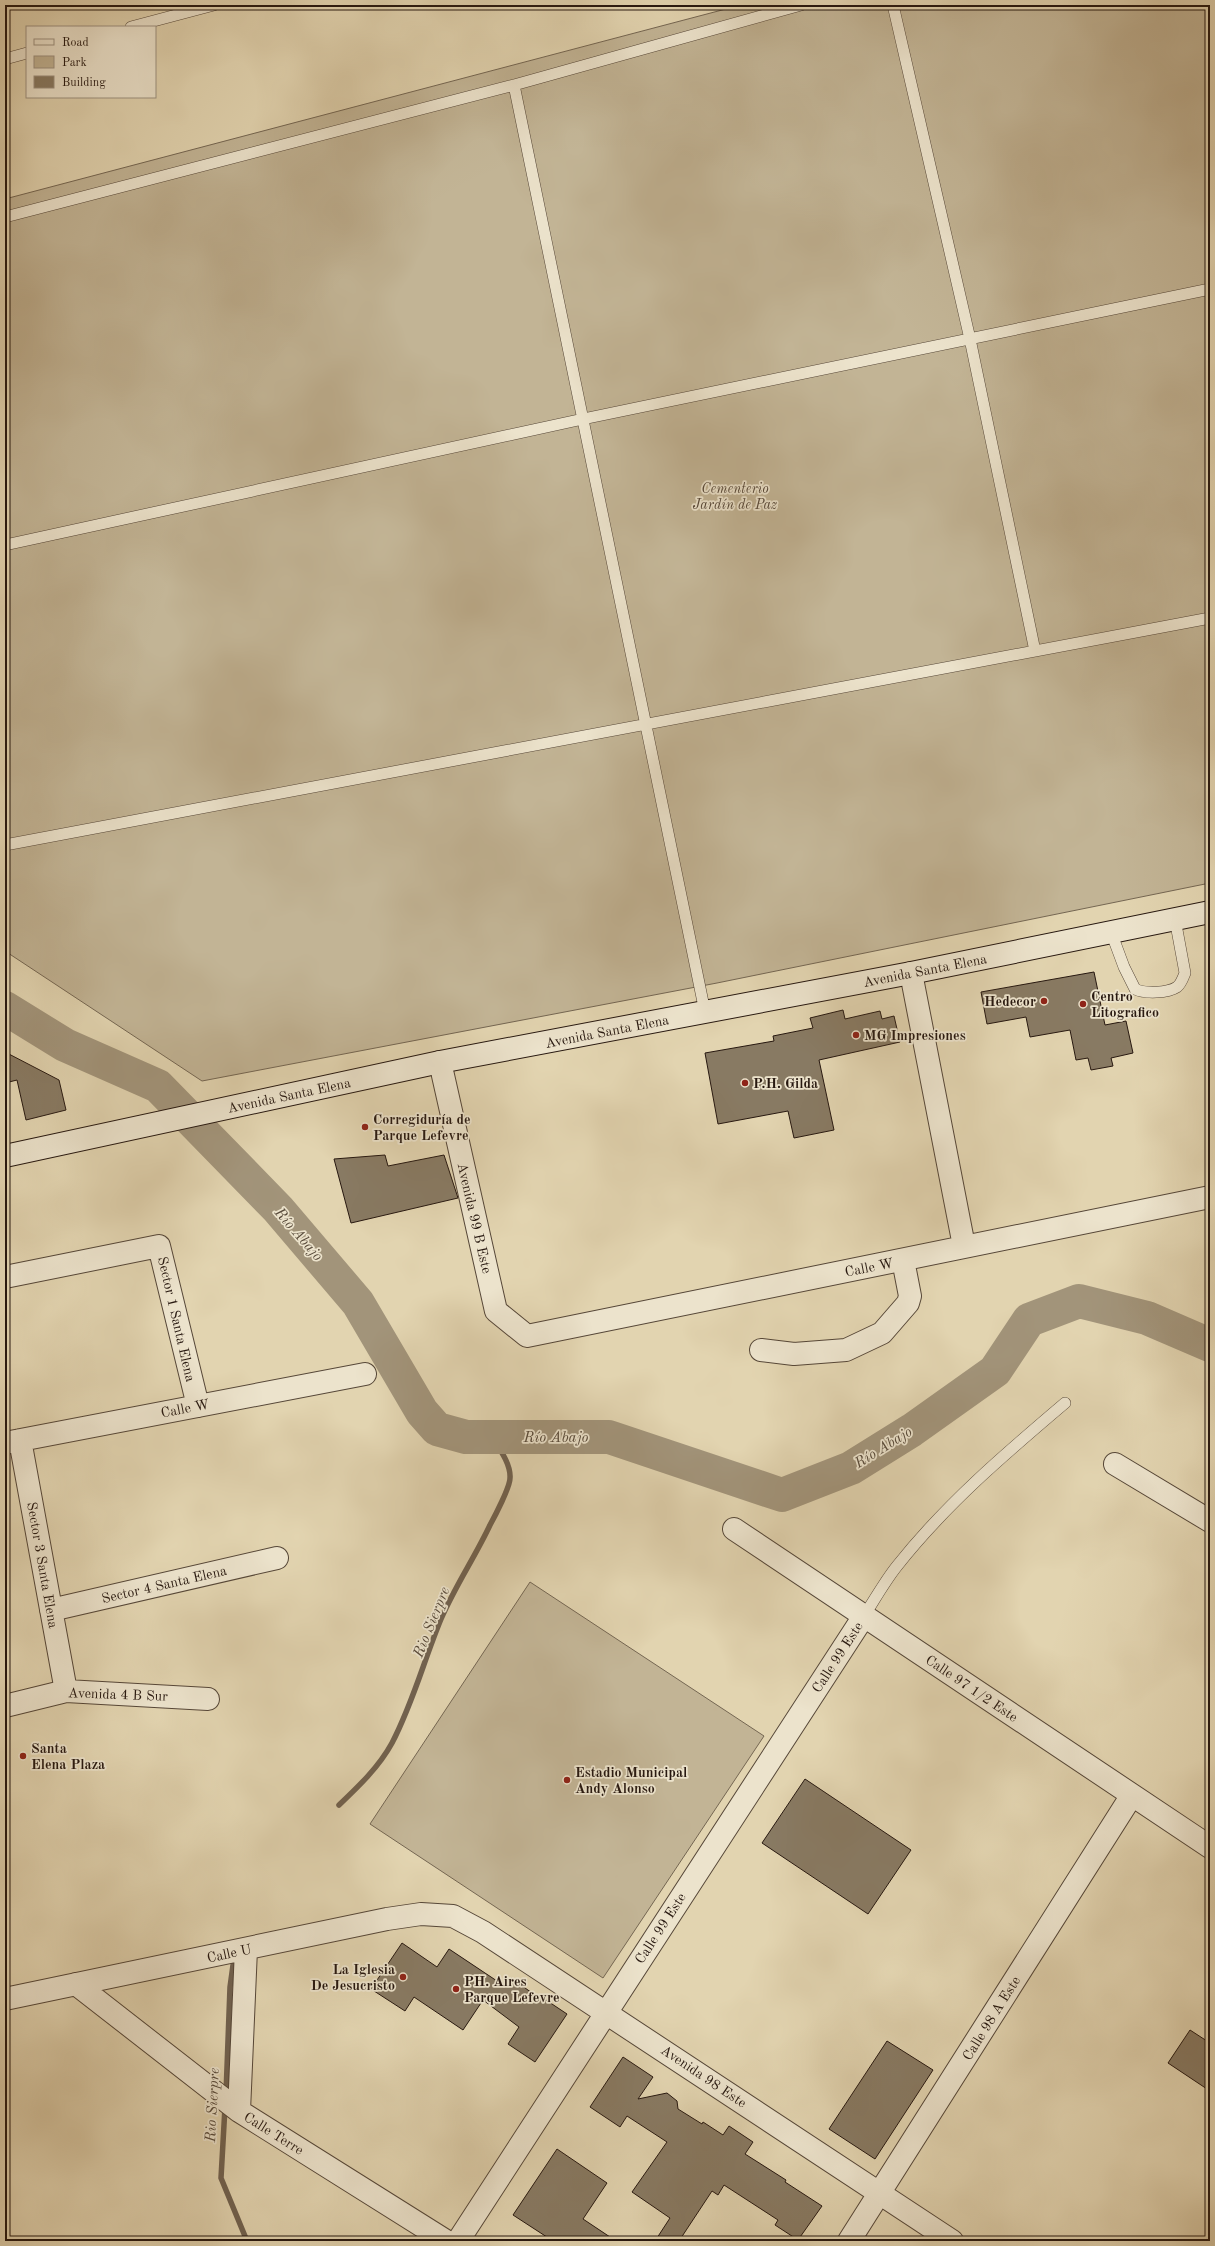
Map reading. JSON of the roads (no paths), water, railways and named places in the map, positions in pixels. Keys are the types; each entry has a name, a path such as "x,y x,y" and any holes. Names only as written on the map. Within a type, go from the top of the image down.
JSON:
{"street":[{"name":"Avenida Santa Elena","path":"5,1156 103,1137 440,1062 911,973 1210,912"},
{"path":"911,973 964,1246"},
{"name":"Avenida 99 B Este","path":"440,1062 496,1312 527,1336"},
{"name":"Calle W","path":"527,1336 1210,1197"},
{"name":"Sector 1 Santa Elena","path":"5,1277 159,1246 198,1406"},
{"path":"761,1350 794,1354 846,1350 882,1333 908,1302 910,1296 903,1260"},
{"name":"Calle W","path":"12,1442 365,1374"},
{"name":"Sector 3 Santa Elena","path":"12,1442 51,1610 66,1690"},
{"path":"1115,1464 1210,1521"},
{"name":"Calle 97 1/2 Este","path":"734,1529 1210,1846"},
{"name":"Sector 4 Santa Elena","path":"51,1610 277,1558"},
{"name":"Calle 99 Este","path":"458,2241 864,1616"},
{"name":"Avenida 4 B Sur","path":"5,1706 66,1690 208,1699"},
{"name":"Calle 98 A Este","path":"849,2241 1132,1795"},
{"name":"Calle U","path":"5,1999 387,1919 421,1914 453,1916"},
{"name":"Avenida 98 Este","path":"453,1916 484,1932 606,2011 952,2241"},
{"name":"Calle Terre","path":"246,1949 237,2108 446,2241"},
{"path":"76,1984 237,2108"}],"lane":[{"path":"134,26 214,5"},
{"path":"5,217 514,85 801,5"},
{"path":"893,5 970,339 1035,652"},
{"path":"5,59 26,53"},
{"path":"514,85 705,1012"},
{"path":"5,545 583,420 1210,289"},
{"path":"5,845 1210,618"},
{"path":"1111,932 1124,967 1135,989 1154,992 1177,987 1184,973 1175,919"},
{"path":"864,1616 897,1566 954,1502 1065,1403"}],"waterway":[{"name":"Río Abajo","path":"5,1008 65,1045 158,1086 278,1209 358,1303 422,1412 437,1429 466,1437 609,1437 782,1495 851,1468 912,1430 995,1371 1029,1320 1079,1301 1147,1318 1210,1345"},
{"name":"Rio Sierpre","path":"339,1805 375,1768 392,1743 406,1713 441,1619 499,1509 509,1482 510,1473 504,1456 492,1437"},
{"name":"Rio Sierpre","path":"226,2094 230,1987 233,1965"},
{"name":"Rio Sierpre","path":"225,2107 221,2178 247,2241"}],"place":[{"name":"Hedecor","path":"1044,1001"},
{"name":"Centro Litografico","path":"1083,1004"},
{"name":"MG Impresiones","path":"856,1035"},
{"name":"P.H. Gilda","path":"745,1083"},
{"name":"Corregiduría de Parque Lefevre","path":"365,1127"},
{"name":"Santa Elena Plaza","path":"23,1756"},
{"name":"Estadio Municipal Andy Alonso","path":"567,1780"},
{"name":"La Iglesia De Jesucristo","path":"403,1977"},
{"name":"PH. Aires Parque Lefevre","path":"456,1989"}],"park label":[{"name":"Cementerio Jardín de Paz","path":"735,496"}]}
